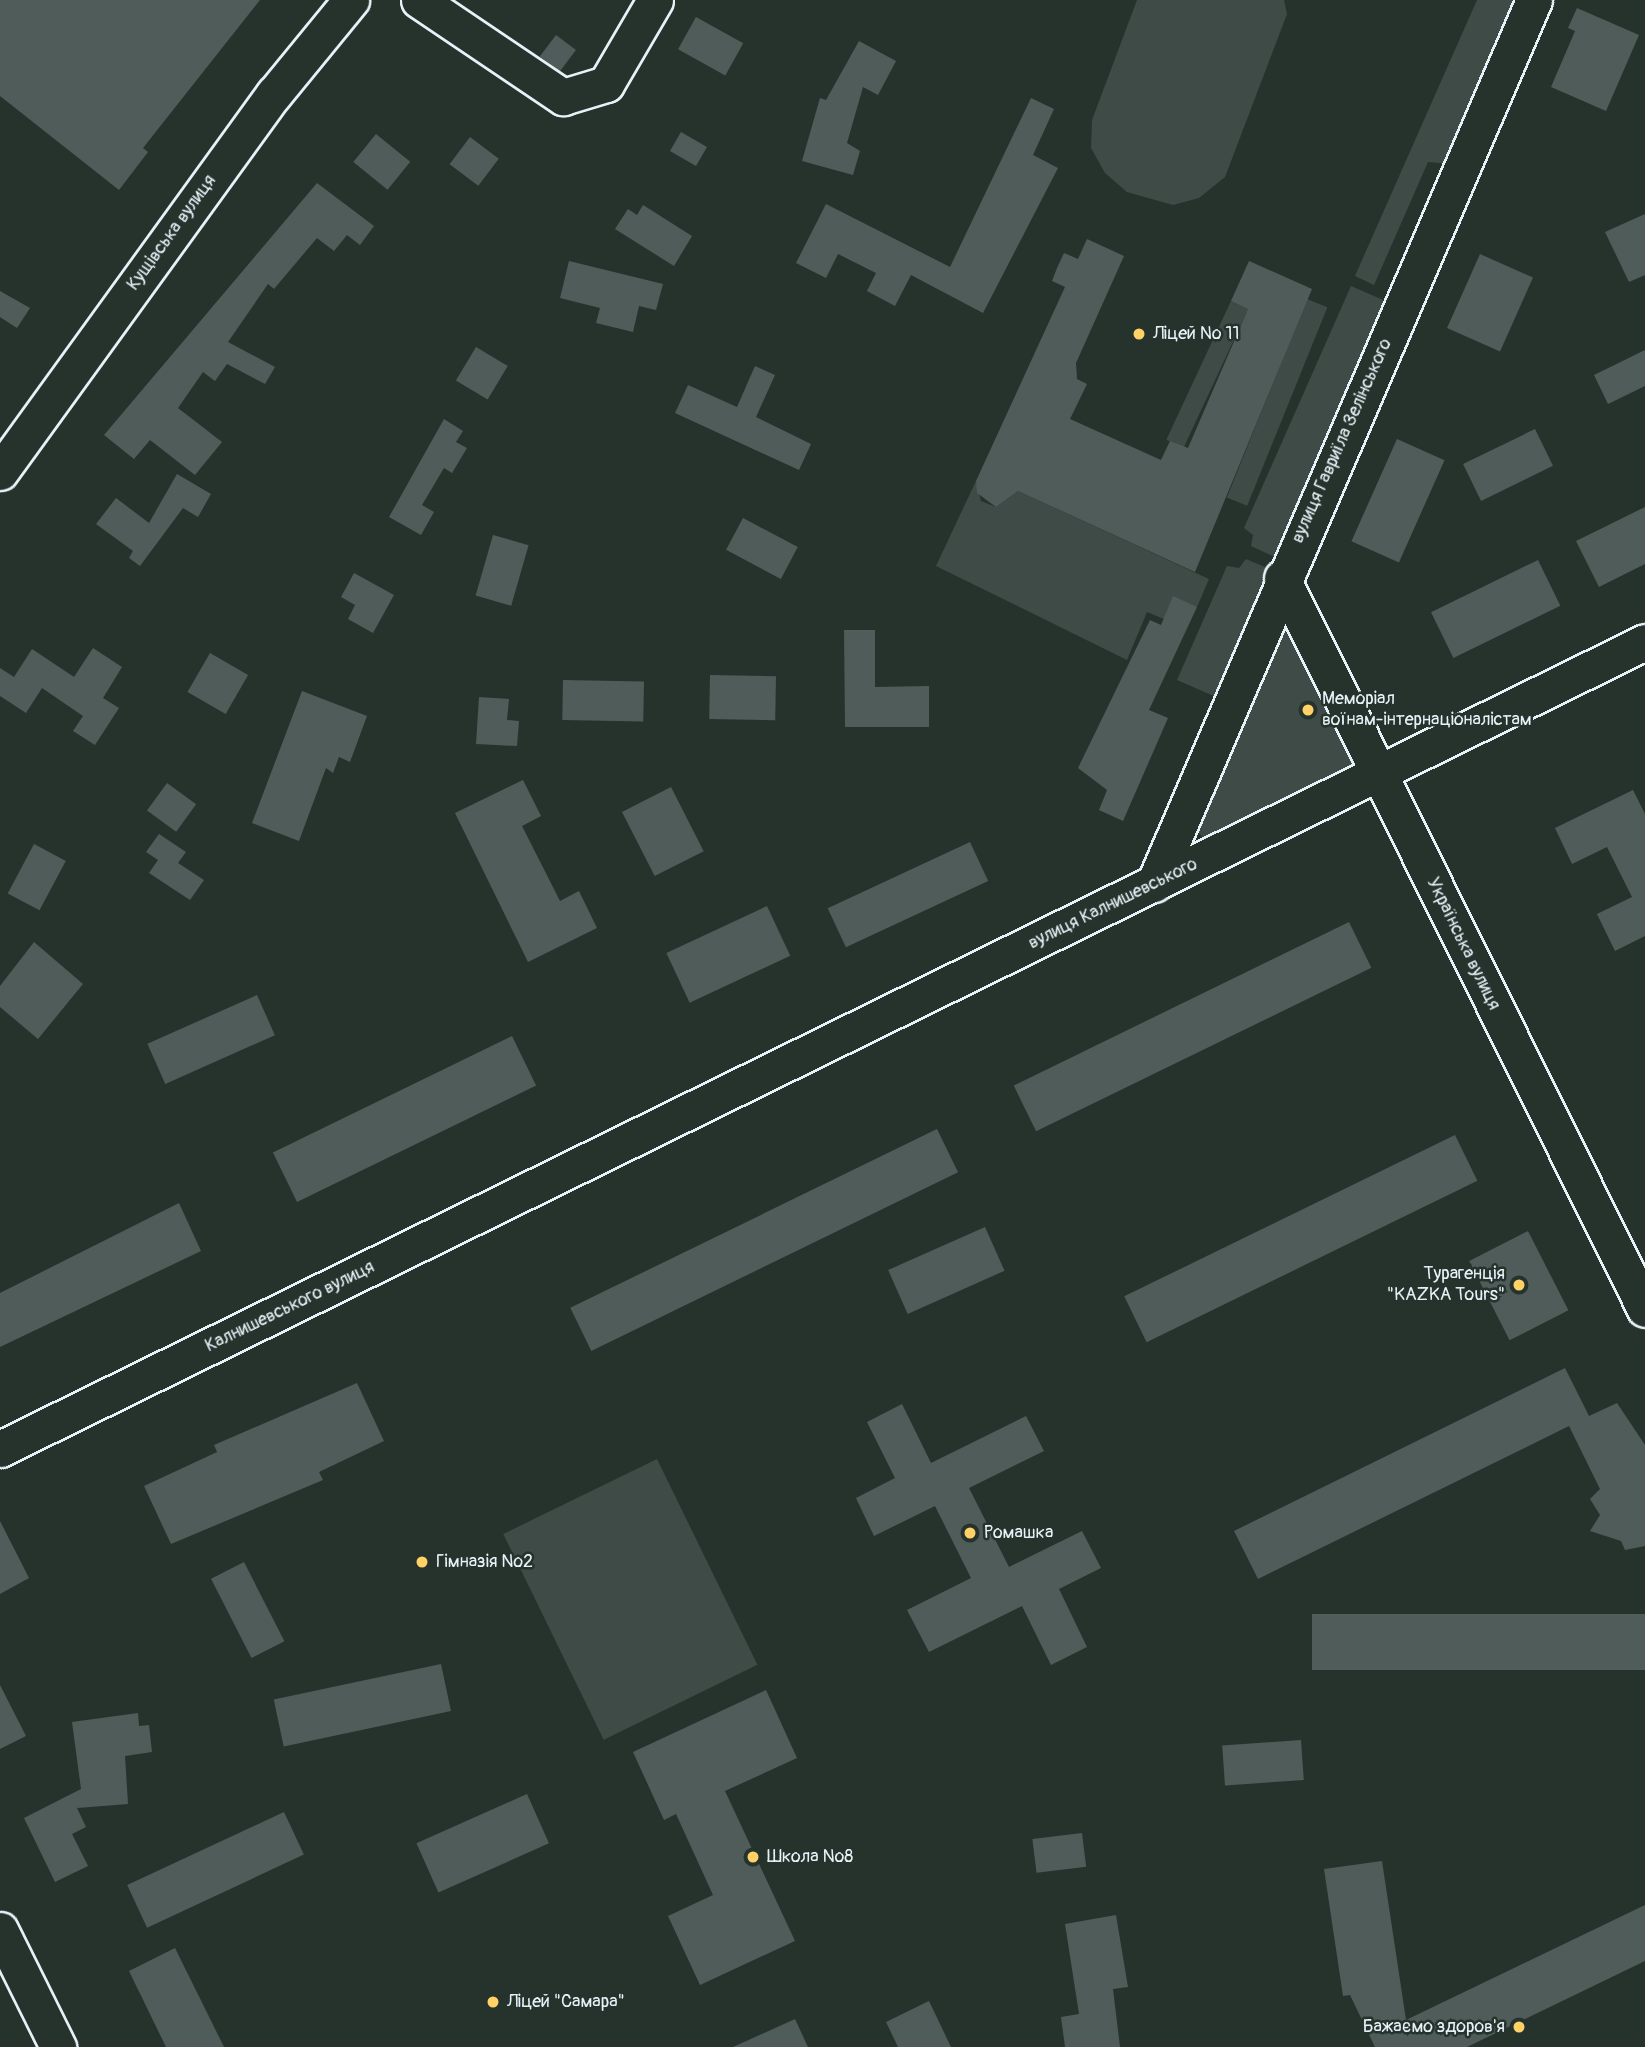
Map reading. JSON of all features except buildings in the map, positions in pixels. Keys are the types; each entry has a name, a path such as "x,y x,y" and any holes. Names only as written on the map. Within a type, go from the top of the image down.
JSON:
{"street":[{"name":"Кущівська вулиця","path":"0,471 266,105 351,0"},
{"path":"419,0 563,97 606,84 655,0"},
{"name":"вулиця Гавриїла Зелінського","path":"1154,884 1282,578 1534,0"},
{"name":"Українська вулиця","path":"1282,578 1645,1309"},
{"name":"вулиця Калнишевського","path":"580,1164 1645,642"},
{"name":"Калнишевського вулиця","path":"0,1449 580,1164"},
{"path":"0,1930 58,2047"}],"shaded area":[{"path":"1137,0 1284,0 1287,14 1225,177 1199,198 1173,205 1127,192 1105,173 1091,148 1092,120"},
{"path":"1477,0 1523,0 1451,164 1428,162 1374,285 1355,276"},
{"path":"1351,286 1390,303 1277,558 1251,546 1253,535 1244,528"},
{"path":"1307,299 1327,307 1247,506 1227,497"},
{"path":"1231,301 1248,309 1184,448 1166,440"},
{"path":"976,481 981,501 996,507 1018,491 1209,579 1197,607 1164,619 1147,612 1127,660 936,566"},
{"path":"1246,559 1272,570 1216,697 1177,680 1227,566 1239,568"},
{"path":"1283,623 1292,624 1356,765 1205,840 1192,825"},
{"path":"657,1459 757,1665 604,1740 503,1534"}],"place":[{"name":"Ліцей № 11","path":"1139,334"},
{"name":"Меморіал воїнам-інтернаціоналістам","path":"1308,710"},
{"name":"Турагенція \"KAZKA Tours\"","path":"1519,1285"},
{"name":"Ромашка","path":"970,1533"},
{"name":"Гімназія №2","path":"422,1562"},
{"name":"Школа №8","path":"753,1857"},
{"name":"Ліцей \"Самара\"","path":"493,2002"},
{"name":"Бажаємо здоров'я","path":"1519,2027"}]}
